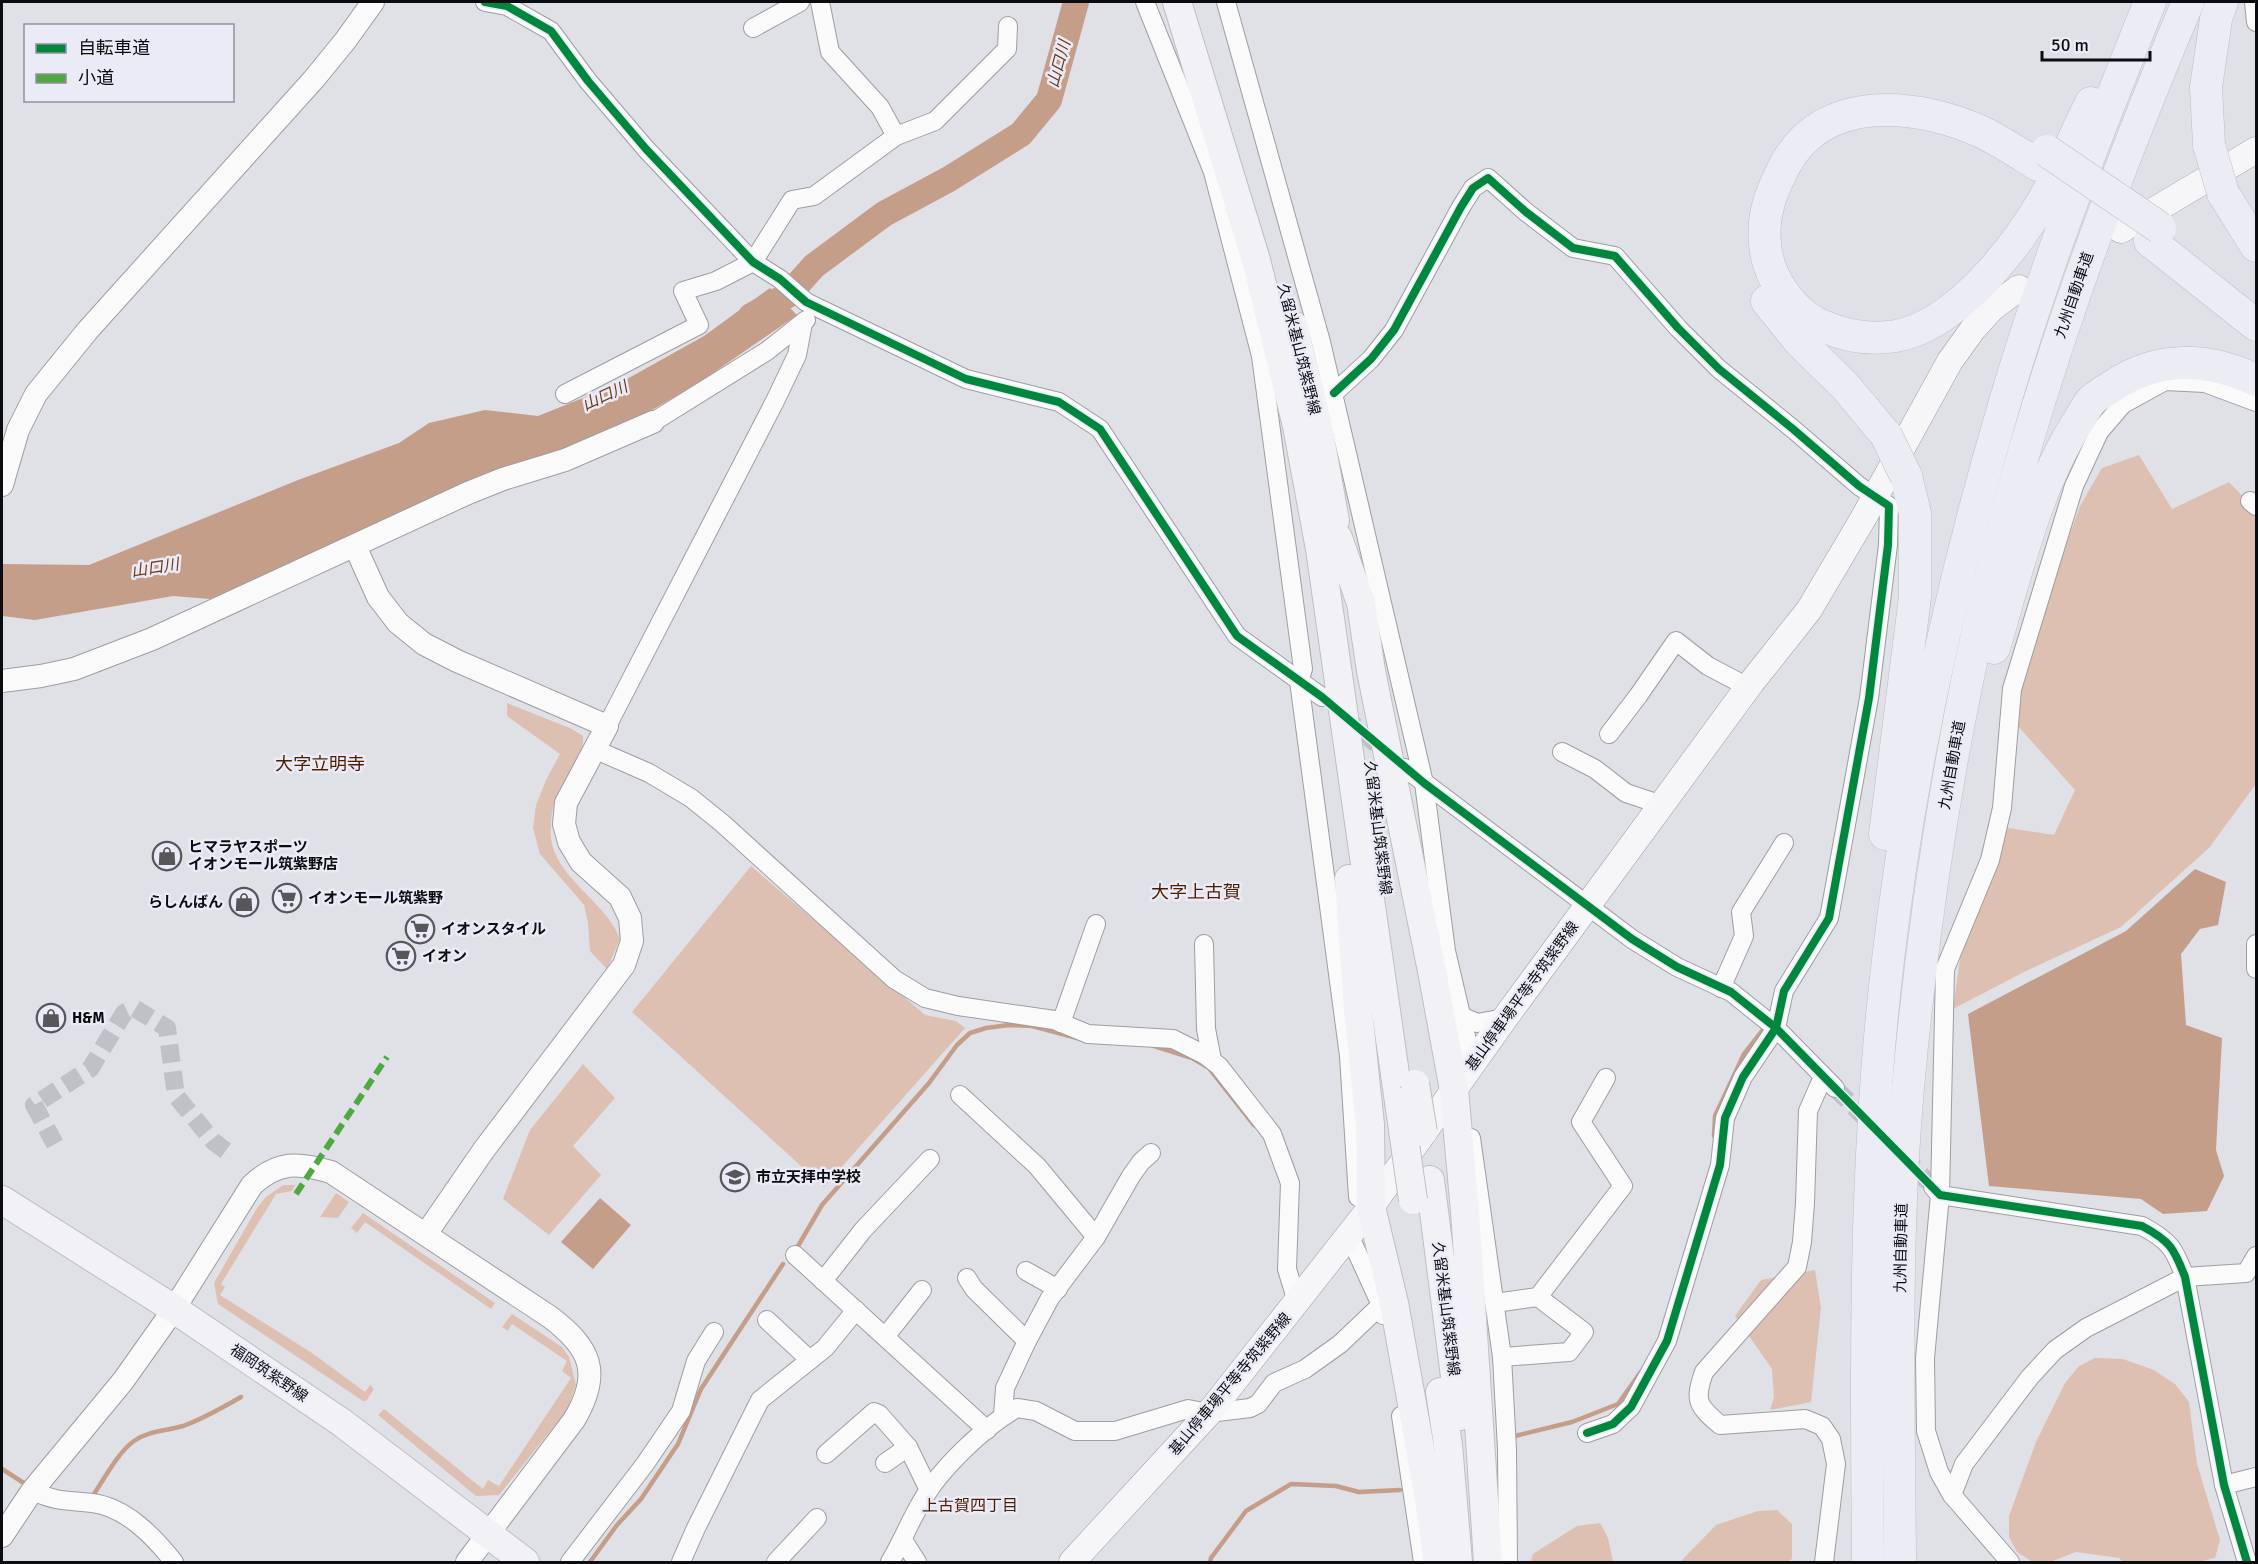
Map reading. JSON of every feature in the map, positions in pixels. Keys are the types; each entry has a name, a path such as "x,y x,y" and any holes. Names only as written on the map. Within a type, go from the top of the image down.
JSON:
{"highway":[{"path":"2043,158 1984,133 1915,111 1886,108 1857,113 1832,121 1811,134 1791,154 1768,200 1765,243 1771,266 1783,293 1799,311 1818,325 1838,333 1877,338 1898,336 1941,317 1968,295 2022,233 2038,208 2138,2"},
{"path":"1868,1563 1866,1336 1869,1204 1887,963 1909,811 1930,700 1959,575 2005,400 2069,210 2150,2"},
{"name":"九州自動車道","path":"1900,1563 1899,1323 1908,1093 1920,971 1941,827 1963,706 1986,594 2036,411 2096,233 2188,2"},
{"path":"2222,2 2216,19 2206,87 2209,145 2223,193 2256,246"},
{"path":"1876,1089 1881,859 1915,597 1915,513 1906,476 1886,435 1845,386 1799,341 1772,309 1756,283 1749,255 1747,229 1748,213 1756,180 1767,158 1797,124 1817,109 1844,97 1870,92 1897,90 1924,93 1980,113 2256,308"},
{"path":"2155,235 2256,325"},
{"path":"1941,827 2025,542 2062,448 2091,401 2123,378 2162,363 2209,363 2240,372 2256,380"}],"main road":[{"name":"久留米基山筑紫野線","path":"1177,2 1256,260 1297,426 1320,549 1407,1093 1471,1504 1476,1563"},
{"name":"久留米基山筑紫野線","path":"1196,2 1276,257 1318,427 1338,538 1371,770 1395,965 1407,1093"},
{"path":"2121,230 2256,150"},
{"name":"基山停車場平等寺筑紫野線","path":"1072,1563 1209,1413 1360,1222 1505,1018 1749,687 1809,610 1950,361 1972,329 1992,308 2019,288"},
{"path":"1338,538 1361,603 1371,671 1454,1090 1465,1211 1488,1563"},
{"path":"1337,664 1334,743 1346,838 1370,1125 1360,1222 1394,1303 1429,1499 1438,1563"},
{"name":"久留米基山筑紫野線","path":"1421,1190 1458,1563"},
{"name":"福岡筑紫野線","path":"2,1200 174,1309 340,1422 525,1563"}],"street":[{"path":"2,485 18,430 36,394 88,330 314,79 373,2"},
{"path":"485,2 507,4 551,31 588,81 639,140 753,262 780,279 812,305 966,379 1059,402 1100,429 1237,636 1322,697"},
{"path":"753,28 800,2"},
{"path":"820,2 830,52 880,107 896,136"},
{"path":"1145,2 1213,172 1265,355 1303,669 1299,681 1349,1056 1360,1222 1396,1366 1404,1443 1423,1563"},
{"path":"1226,2 1315,344 1334,393 1424,783 1446,951 1469,1049 1454,1090 1470,1130 1502,1357 1508,1449 1508,1563"},
{"path":"2254,2 2256,22"},
{"path":"565,394 699,324 682,291 716,281 753,262 792,200 814,196 896,136 935,121 1007,49 1008,26"},
{"path":"1334,393 1371,359 1394,330 1461,207 1473,188 1488,178 1526,212 1573,248 1615,256 1678,328 1719,369 1859,486 1889,506 1888,545 1869,698 1829,918 1784,991 1776,1028 1743,1077 1725,1118 1720,1165 1667,1341 1631,1407 1613,1424 1587,1433"},
{"path":"426,1234 483,1151 624,965 632,941 630,918 620,897 581,862 569,843 564,824 566,803 775,400 797,355 803,323 812,305"},
{"path":"2,681 74,669 136,645 468,493 503,479 565,460 653,422 767,351 803,323"},
{"path":"2010,1563 1952,1495 1939,1472 1926,1431 1924,1358 1945,969 1990,860 2002,808 2012,689 2074,486 2099,432 2123,404 2164,381 2205,383 2256,402"},
{"path":"355,546 378,597 398,622 424,644 457,661 607,726"},
{"path":"1609,734 1676,641 1708,666 1749,687"},
{"path":"594,749 649,773 691,798 722,823 878,965 901,984 925,998 958,1006 1054,1020 1088,1034 1173,1039 1205,1054 1219,1066 1272,1134 1290,1183 1287,1269 1297,1302"},
{"path":"1562,752 1595,769 1626,793 1662,805"},
{"path":"1405,768 1632,939 1677,967 1731,992 1776,1028 1829,1082 1808,1111 1805,1203 1802,1242 1797,1267 1704,1372 1697,1394 1704,1411 1720,1425 1805,1419 1822,1426 1831,1439 1836,1464 1824,1563"},
{"path":"1721,988 1744,936 1741,912 1784,843"},
{"path":"1061,1023 1096,924"},
{"path":"1204,944 1206,1029 1212,1060"},
{"path":"2256,944 2256,969"},
{"path":"1461,1016 1477,1023 1505,1018"},
{"path":"1495,1303 1538,1297 1623,1186 1581,1122 1606,1078"},
{"path":"960,1095 1037,1166 1096,1237"},
{"path":"1003,1416 1005,1388 1050,1298 1096,1237 1131,1176 1141,1162 1151,1154"},
{"path":"823,1281 863,1230 930,1160"},
{"path":"2,1536 32,1491 123,1380 174,1309 252,1185 265,1173 284,1166 307,1164 332,1172 569,1331 588,1360 590,1384 585,1401 574,1420 467,1563"},
{"path":"1934,1188 2142,1226 2162,1237 2176,1253 2185,1278 2224,1485 2247,1563"},
{"path":"795,1255 987,1430"},
{"path":"1952,1495 1964,1464 2030,1377 2055,1350 2086,1328 2185,1278 2246,1273 2256,1256"},
{"path":"1026,1271 1058,1289"},
{"path":"967,1278 974,1289 1027,1341"},
{"path":"885,1337 922,1290"},
{"path":"1502,1357 1569,1352 1584,1332 1538,1297"},
{"path":"890,1563 921,1501 941,1472 1003,1416 1017,1408 1036,1411 1075,1431 1115,1431 1188,1409 1209,1413 1250,1408 1258,1404 1275,1383 1305,1370 1340,1344 1381,1305"},
{"path":"681,1563 760,1400 825,1348 856,1310"},
{"path":"767,1320 810,1360"},
{"path":"570,1563 645,1464 681,1411 696,1361 714,1332"},
{"path":"826,1454 874,1412 879,1414 908,1447 929,1490"},
{"path":"885,1463 908,1447"},
{"path":"2224,1485 2256,1477"},
{"path":"32,1491 50,1499 93,1503 116,1510 135,1522 174,1563"},
{"path":"776,1563 817,1518"},
{"path":"903,1540 917,1563"}],"shaded area":[{"path":"2139,455 2172,509 2229,482 2256,510 2256,784 2209,848 2121,927 2028,970 1953,1009 1964,932 2002,827 2054,835 2075,790 2011,718 2080,506 2102,468"},
{"path":"507,703 572,729 583,736 583,745 577,761 553,807 552,842 557,858 566,872 602,911 620,939 607,969 590,951 584,905 540,854 533,828 536,805 560,754 507,716"},
{"path":"751,866 925,1015 956,1021 965,1028 824,1187 632,1012"},
{"path":"583,1064 615,1098 573,1146 601,1175 549,1235 503,1199 530,1130"},
{"path":"283,1185 295,1185 292,1191 276,1194 221,1284 225,1287 220,1295 312,1353 365,1392 370,1385 374,1389 366,1401 218,1304 214,1283 257,1208 266,1197"},
{"path":"336,1193 349,1202 338,1218 320,1217"},
{"path":"363,1213 495,1303 491,1309 365,1222 357,1233 351,1228"},
{"path":"1815,1270 1821,1308 1811,1402 1770,1410 1774,1397 1772,1369 1735,1316 1761,1280"},
{"path":"512,1314 562,1347 569,1357 576,1385 567,1410 499,1495 476,1496 378,1415 384,1409 483,1489 488,1480 499,1486 571,1378 562,1371 567,1361 512,1324 508,1331 502,1327"},
{"path":"2095,1358 2123,1359 2154,1370 2175,1384 2189,1402 2197,1464 2220,1540 2215,1558 2198,1562 2123,1562 2119,1558 2076,1552 2050,1562 2031,1561 2017,1552 2009,1537 2009,1516 2036,1442 2065,1383 2079,1366"},
{"path":"1777,1510 1792,1524 1792,1559 1787,1562 1680,1562 1716,1525 1758,1511"},
{"path":"1600,1523 1608,1538 1613,1562 1531,1562 1533,1554 1577,1526"}],"water":[{"path":"770,288 797,315 700,382 623,427 268,580 210,599 173,596 35,620 2,616 2,564 89,565 298,480 399,443 429,423 485,410 538,416 618,384 704,336"},
{"path":"2195,869 2226,882 2218,925 2200,929 2181,954 2186,1025 2222,1038 2216,1150 2224,1176 2207,1211 2163,1214 2141,1199 1989,1186 1968,1014 2126,931"},
{"path":"600,1198 631,1225 593,1269 561,1242"}],"waterway":[{"name":"山口川","path":"751,316 788,295 814,266 884,214 949,179 1021,134 1049,100 1076,2"},
{"path":"798,1246 822,1205 929,1083 957,1045 970,1033 1009,1025 1032,1026 1077,1038"},
{"path":"1714,1136 1715,1116 1744,1054 1766,1026"},
{"path":"1154,1046 1192,1058 1209,1068 1254,1125"},
{"path":"590,1562 617,1525 641,1499 678,1444 701,1389 783,1264"},
{"path":"1515,1436 1572,1422 1618,1404 1640,1373"},
{"path":"90,1497 117,1459 134,1441 151,1433 190,1423 241,1397"},
{"path":"2,1469 27,1485"},
{"path":"1210,1562 1246,1511 1291,1484 1336,1486 1359,1492 1400,1490"}],"tunnel":[{"path":"1342,715 1387,753"},
{"path":"55,1144 34,1105 90,1069 124,1013 134,1008 167,1028 176,1096 214,1142 233,1156"},
{"path":"1835,1088 1876,1129"},
{"path":"1902,1155 1928,1182"}],"marked path":[{"path":"296,1194 387,1057"}],"cycle path":[{"path":"485,2 507,6 551,31 588,81 646,149 753,262 780,279 806,302 966,379 1059,402 1100,429 1237,636 1322,697 1424,783 1632,939 1677,967 1731,992 1776,1028 1940,1195 2142,1226 2165,1241 2178,1259 2185,1277 2224,1485 2247,1562"},
{"path":"1334,393 1371,359 1394,330 1461,207 1473,188 1488,178 1526,212 1573,248 1615,256 1678,328 1719,369 1859,486 1889,506 1888,545 1869,698 1829,918 1784,991 1776,1028 1743,1077 1725,1118 1720,1165 1667,1341 1631,1407 1613,1424 1587,1433"}],"place":[{"name":"ヒマラヤスポーツ イオンモール筑紫野店","path":"167,856"},
{"name":"イオンモール筑紫野","path":"287,898"},
{"name":"らしんばん","path":"244,902"},
{"name":"イオンスタイル","path":"420,929"},
{"name":"イオン","path":"401,956"},
{"name":"H&M","path":"51,1018"},
{"name":"市立天拝中学校","path":"735,1177"}],"district":[{"name":"大字立明寺","path":"320,764"},
{"name":"大字上古賀","path":"1196,892"},
{"name":"上古賀四丁目","path":"970,1506"}]}
